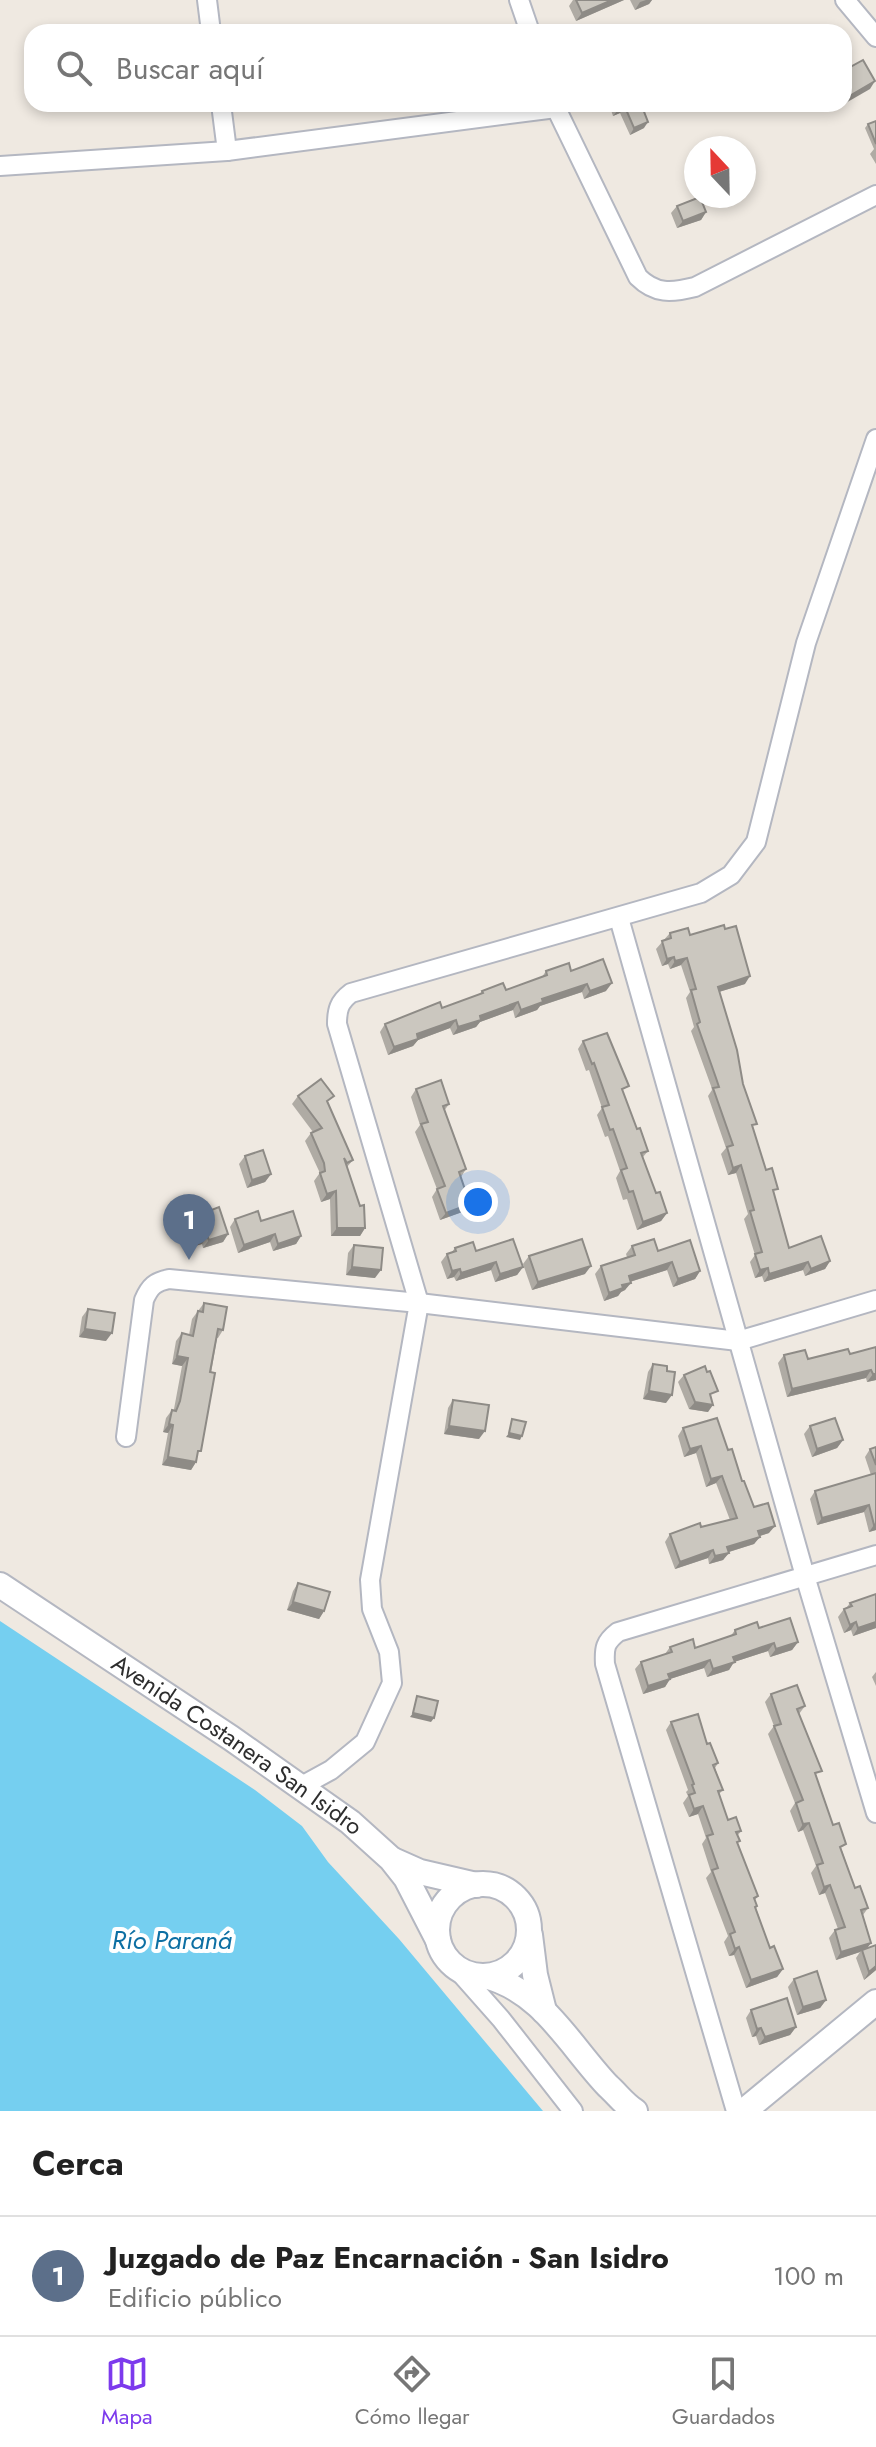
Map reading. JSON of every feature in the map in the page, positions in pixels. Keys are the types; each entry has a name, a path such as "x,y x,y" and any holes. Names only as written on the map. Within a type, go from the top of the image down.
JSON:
{"main road":[{"name":"Avenida Costanera San Isidro","path":"0,1585 218,1729 350,1822 391,1859 406,1878 444,1955 455,1967"},
{"path":"391,1859 420,1872 503,1888 514,1896 528,1918 535,1975 544,2011"},
{"path":"438,1940 437,1925 441,1911 450,1898 462,1889 476,1885"},
{"path":"485,1976 507,1970 516,1963 523,1953 530,1931"},
{"path":"455,1967 469,1974 505,1981 521,1990 635,2111"},
{"path":"744,2111 876,2002"}],"street":[{"path":"207,0 210,24"},
{"path":"519,0 527,24"},
{"path":"845,0 876,37"},
{"path":"222,112 227,151"},
{"path":"0,166 227,151 511,112"},
{"path":"558,112 638,277 650,289 673,292 695,287 876,195"},
{"path":"300,1787 331,1770 365,1742 392,1683 389,1652 372,1609 370,1580 419,1303 337,1024 337,1011 342,1000 351,993 701,893 731,875 756,842 806,643 876,439"},
{"path":"619,918 805,1576 876,1813"},
{"path":"126,1437 144,1300 149,1287 158,1281 169,1279 419,1303 738,1341 876,1300"},
{"path":"736,2111 609,1679 604,1649 608,1640 618,1632 876,1555"},
{"name":"Avenida Costanera San Isidro","path":"455,1967 501,2019 573,2111"}],"water":[{"name":"Río Paraná","path":"0,1621 255,1790 302,1826 328,1862 399,1939 543,2111 0,2111"}],"building":[{"path":"576,0 612,0 582,13"},
{"path":"863,60 875,81 852,94 852,66"},
{"path":"627,112 644,112 648,122 634,128"},
{"path":"876,121 876,144 868,124"},
{"path":"684,203 684,208 704,208 706,212 683,221 677,206"},
{"path":"724,925 725,929 736,926 750,976 718,987 737,1050 743,1084 757,1124 752,1125 766,1170 772,1168 778,1189 773,1190 789,1248 821,1236 830,1261 811,1269 808,1262 769,1274 768,1268 760,1270 755,1254 762,1252 750,1211 754,1210 741,1165 733,1168 727,1147 733,1145 713,1088 719,1087 697,1024 700,1022 691,990 696,989 687,958 667,959 662,941 671,938 670,933 688,928 690,935"},
{"path":"603,959 612,983 590,991 587,984 542,999 543,1002 521,1010 518,1002 480,1016 481,1020 458,1027 456,1020 417,1034 418,1039 394,1047 385,1024 440,1002 442,1008 503,983 506,990 569,963 571,971"},
{"path":"607,1033 629,1086 622,1089 648,1151 641,1153 667,1213 643,1222 633,1191 629,1192 621,1170 627,1168 602,1107 609,1105 583,1041"},
{"path":"321,1079 334,1096 327,1101 353,1160 347,1163 344,1158 360,1206 364,1205 365,1228 337,1228 336,1191 327,1194 320,1173 325,1171 324,1163 311,1133 322,1128 298,1096"},
{"path":"441,1080 449,1104 443,1106 466,1169 459,1172 470,1204 446,1213 437,1189 445,1186 421,1124 428,1122 416,1089"},
{"path":"263,1150 271,1174 252,1180 245,1156"},
{"path":"219,1207 228,1234 209,1240 207,1236 200,1238 194,1221 202,1218 201,1214"},
{"path":"258,1211 261,1221 293,1211 301,1236 278,1244 275,1234 244,1245 235,1219"},
{"path":"513,1239 523,1267 500,1274 496,1262 461,1273 460,1269 452,1271 447,1254 456,1251 455,1248 473,1242 476,1251"},
{"path":"582,1239 591,1266 538,1282 529,1256"},
{"path":"654,1239 658,1251 690,1240 700,1271 678,1279 672,1262 629,1276 631,1283 609,1293 601,1266 635,1255 632,1246"},
{"path":"354,1245 383,1248 381,1270 352,1267"},
{"path":"204,1303 227,1307 223,1330 218,1329 210,1372 215,1373 201,1451 198,1451 196,1462 168,1457 173,1425 169,1424 172,1410 176,1411 180,1401 188,1358 177,1356 182,1333 193,1336 198,1311 203,1312"},
{"path":"88,1309 115,1313 112,1333 85,1329"},
{"path":"876,1347 876,1374 871,1370 792,1389 784,1355 805,1350 808,1359 848,1349 850,1354"},
{"path":"653,1364 667,1366 667,1371 675,1372 672,1395 649,1391"},
{"path":"705,1366 718,1391 710,1394 713,1405 695,1402 684,1375"},
{"path":"453,1400 489,1405 485,1431 449,1426"},
{"path":"717,1418 754,1507 768,1503 775,1526 758,1531 760,1537 727,1547 729,1553 715,1556 713,1550 680,1562 670,1534 700,1523 701,1527 737,1518 722,1476 711,1479 701,1446 690,1449 683,1428"},
{"path":"835,1418 843,1440 817,1449 810,1426"},
{"path":"512,1419 526,1422 522,1436 509,1433"},
{"path":"876,1447 876,1465 870,1449"},
{"path":"876,1473 876,1524 869,1505 822,1518 815,1491"},
{"path":"298,1583 330,1592 324,1611 293,1602"},
{"path":"876,1594 876,1622 858,1628 856,1622 850,1625 844,1609 852,1606 850,1603"},
{"path":"790,1618 798,1642 776,1649 774,1643 733,1657 735,1662 713,1669 710,1660 668,1674 670,1679 648,1686 641,1662 672,1652 670,1647 693,1639 695,1648 736,1634 735,1630 757,1622 759,1628"},
{"path":"797,1685 805,1706 797,1709 822,1771 815,1773 833,1825 839,1823 846,1844 840,1847 855,1888 860,1886 868,1908 861,1910 871,1943 841,1952 835,1930 845,1927 830,1885 824,1887 817,1865 823,1863 809,1823 803,1824 796,1803 803,1800 774,1726 781,1724 771,1694"},
{"path":"417,1696 438,1701 434,1718 413,1713"},
{"path":"698,1714 707,1744 710,1743 718,1763 713,1765 723,1790 718,1791 728,1820 736,1817 741,1831 736,1832 740,1841 737,1842 758,1896 754,1898 755,1907 770,1948 774,1946 783,1969 751,1980 739,1947 735,1949 730,1934 735,1932 712,1870 718,1868 707,1836 713,1834 703,1806 694,1809 689,1795 695,1793 694,1784 671,1722"},
{"path":"876,1945 876,1966 869,1972 862,1950"},
{"path":"817,1971 826,2000 803,2007 794,1979"},
{"path":"787,1998 796,2027 765,2037 761,2028 757,2029 751,2010"}],"place":[{"name":"Juzgado de Paz Encarnación - San Isidro","path":"189,1260"}]}
